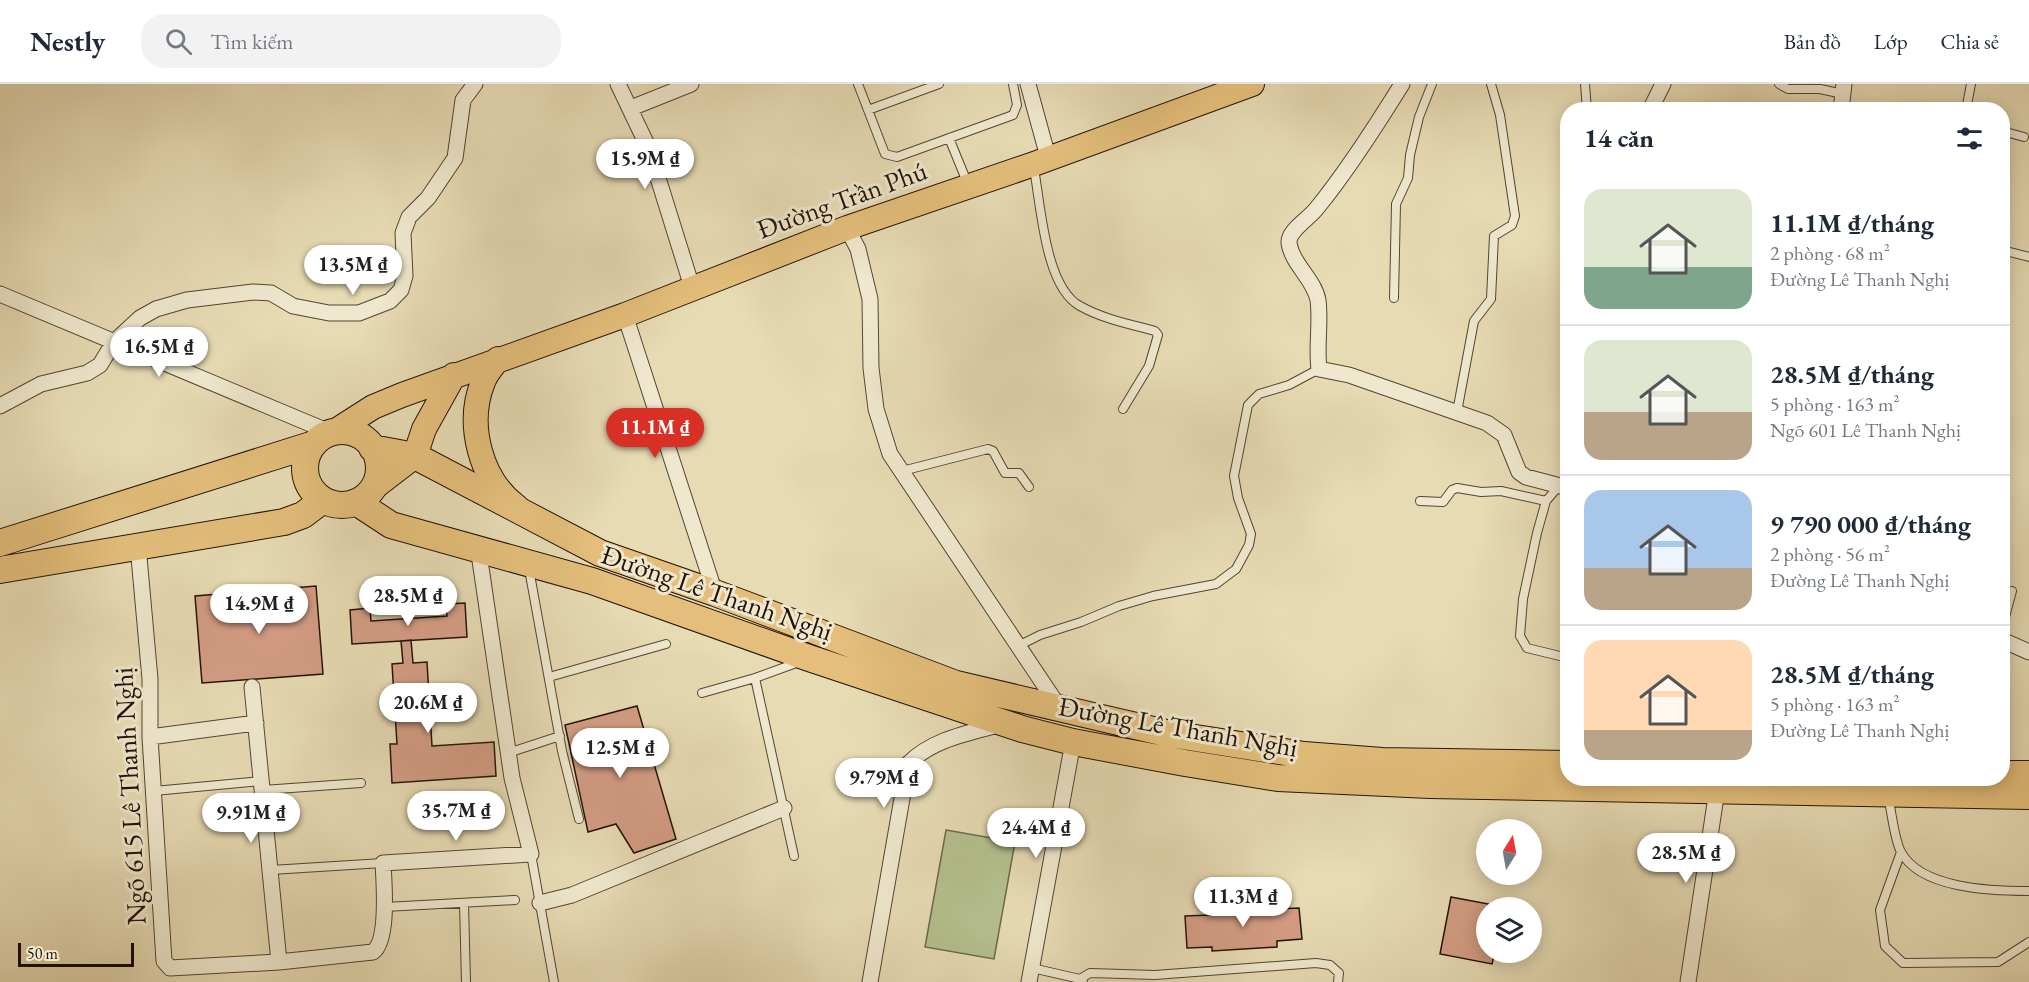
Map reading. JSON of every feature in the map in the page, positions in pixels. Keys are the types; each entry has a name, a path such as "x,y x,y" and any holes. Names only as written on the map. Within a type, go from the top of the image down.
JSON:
{"highway":[{"path":"0,543 327,436 356,434 372,448 379,468 377,479 364,496 345,505 323,500 314,493 305,474 308,452 327,436"},
{"name":"Đường Lê Thanh Nghị","path":"372,448 415,456 600,553 715,593 956,684 1170,734 1304,755 1382,761 1560,764"},
{"name":"Đường Lê Thanh Nghị","path":"364,496 391,525 528,561 614,588 809,658 1005,723 1073,742 1278,778 1430,785 1560,785"},
{"path":"0,570 284,522 303,515 323,500"},
{"path":"2010,774 2029,774"},
{"name":"Đường Lê Thanh Nghị","path":"1734,786 1776,791 2029,796"}],"main road":[{"name":"Đường Trần Phú","path":"327,436 373,407 454,375 625,315 847,228 969,187 1252,84"},
{"path":"498,359 483,379 478,397 476,434 482,458 495,485 509,502 533,519"},
{"path":"364,496 415,456 424,429 454,375"}],"street":[{"path":"0,406 41,384 87,373 100,365 114,342 129,326 156,309 188,300 254,292 271,293 293,306 329,313 359,312 390,301 401,290 405,276 403,233 409,217 428,198 455,158 463,100 475,84"},
{"path":"618,84 649,149 692,287"},
{"path":"631,108 691,84"},
{"path":"1028,84 1041,161"},
{"path":"1402,84 1323,200 1290,236 1289,243 1293,253 1318,300 1319,369 1349,375 1487,423 1504,435 1519,472 1526,477 1560,487"},
{"path":"1654,102 1663,84"},
{"path":"847,228 858,249 870,300 871,368 876,408 890,454 1061,710"},
{"path":"0,294 327,436"},
{"path":"625,315 715,593"},
{"name":"Ngõ 615 Lê Thanh Nghị","path":"138,546 150,679 150,737 166,965 170,968 279,962 373,952 378,948 380,942 385,907"},
{"path":"385,907 383,863 531,854 508,753 478,547"},
{"path":"2010,644 2029,652"},
{"path":"252,687 279,962"},
{"path":"150,737 256,723"},
{"path":"870,982 908,764 919,753 950,739 1005,723"},
{"path":"1031,975 1073,742"},
{"path":"1688,982 1717,786"},
{"path":"540,903 572,895 783,808"}],"lane":[{"path":"858,84 885,153 897,157 1013,115 1017,105 1013,84"},
{"path":"868,110 939,84"},
{"path":"1394,298 1396,204 1408,178 1410,155 1419,117 1432,84"},
{"path":"1457,412 1474,321 1491,299 1494,236 1512,225 1515,216 1500,116 1491,84"},
{"path":"1585,84 1586,102"},
{"path":"1779,84 1788,89 1820,89 1843,96"},
{"path":"1967,102 1971,84"},
{"path":"2010,133 2024,137"},
{"path":"949,138 969,187"},
{"path":"1041,161 1049,254 1056,280 1063,291 1079,306 1106,318 1155,331 1158,335 1149,366 1123,409"},
{"path":"2010,252 2029,257"},
{"path":"1018,646 1040,635 1128,603 1216,585 1236,569 1249,545 1251,534 1244,509 1238,498 1234,476 1248,405 1259,394 1289,385 1319,369"},
{"path":"902,471 988,449 993,451 1005,473 1019,473 1029,487"},
{"path":"1420,501 1443,502 1452,490 1457,488 1481,492 1501,491 1546,501"},
{"path":"1560,490 1546,501 1537,533 1523,599 1520,636 1527,648 1560,656"},
{"path":"528,561 560,736 579,819"},
{"path":"2010,601 2013,591"},
{"path":"549,678 666,644"},
{"path":"702,693 755,678 809,658"},
{"path":"755,678 794,856"},
{"path":"508,753 560,736"},
{"path":"154,791 262,785 361,783"},
{"path":"1887,793 1901,852 1918,872 1941,881 2029,891"},
{"path":"1901,852 1880,910 1885,946 1903,963 1998,962 2029,942"},
{"path":"531,854 554,982"},
{"path":"271,870 383,863"},
{"path":"385,907 515,900"},
{"path":"464,903 466,982"},
{"path":"1031,975 1082,981 1090,973 1154,978 1316,963 1330,965 1339,973 1338,982"}],"green space":[{"path":"946,830 1015,842 994,959 925,947"}],"building":[{"path":"316,586 323,674 202,683 195,596"},
{"path":"465,603 467,637 352,644 350,610 370,608 371,621 447,616 446,604"},
{"path":"411,640 413,663 427,662 432,746 494,742 496,776 392,783 390,744 397,744 392,664 403,663 401,641"},
{"path":"637,706 676,839 634,853 616,824 588,832 565,725"},
{"path":"1451,897 1476,902 1476,961 1440,954"},
{"path":"1274,904 1275,909 1299,908 1302,939 1277,941 1277,947 1212,951 1212,947 1187,948 1185,916 1210,915 1209,909"}]}
